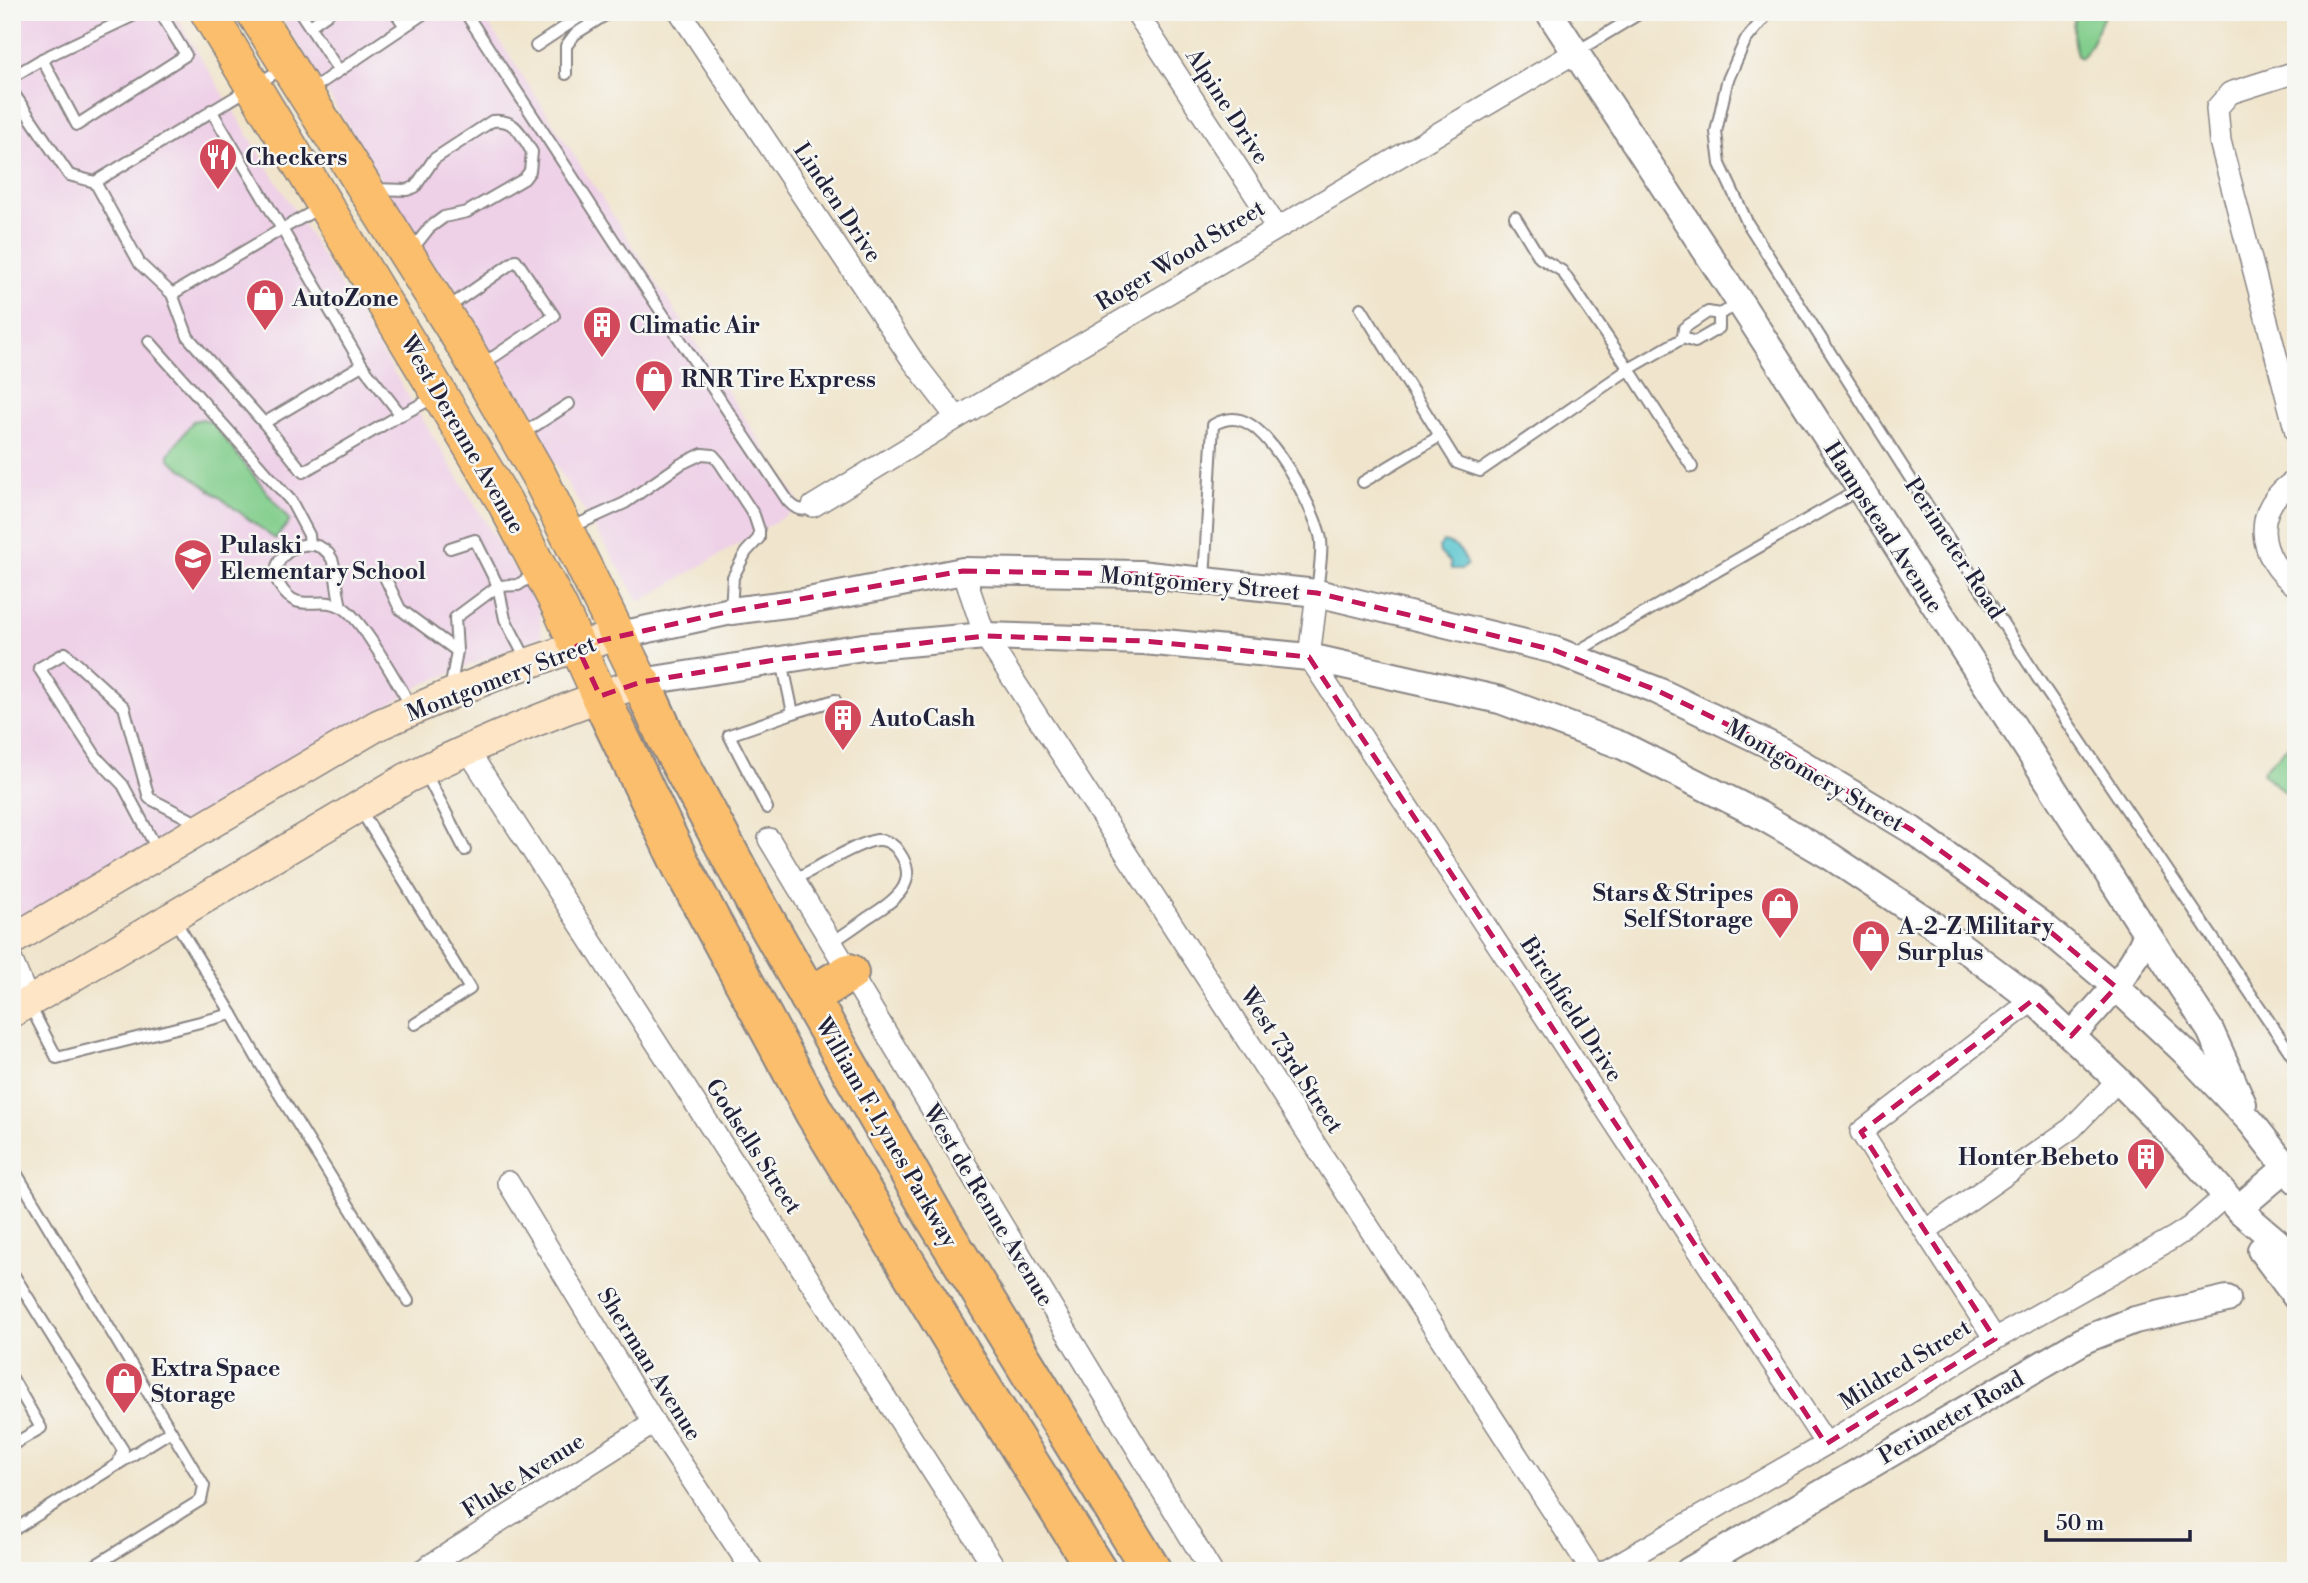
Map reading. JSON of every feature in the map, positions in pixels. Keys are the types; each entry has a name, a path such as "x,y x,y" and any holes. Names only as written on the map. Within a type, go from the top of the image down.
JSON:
{"highway":[{"name":"West Derenne Avenue","path":"208,12 504,501 577,646"},
{"name":"West Derenne Avenue","path":"254,12 475,364 539,476 617,636"},
{"path":"617,636 641,682"},
{"path":"577,646 682,867 814,1112 1097,1571"},
{"name":"William F. Lynes Parkway","path":"641,682 665,736 754,900 934,1216 1152,1571"},
{"path":"809,997 840,958"}],"main road":[{"name":"Montgomery Street","path":"12,940 378,725 528,663 617,636"},
{"path":"20,1007 424,770 600,696 641,682"}],"street":[{"name":"Linden Drive","path":"680,12 907,353 957,418"},
{"name":"Alpine Drive","path":"1136,12 1276,228"},
{"name":"Hampstead Avenue","path":"1549,12 1576,52 1730,309 1860,489 2210,1030 2251,1122"},
{"name":"Roger Wood Street","path":"813,506 1276,228 1576,52"},
{"path":"2296,72 2230,93 2217,108 2220,141 2296,432"},
{"path":"2296,480 2284,487 2272,502 2265,520 2264,540 2270,559 2281,575 2296,586"},
{"name":"Montgomery Street","path":"617,636 731,611 963,572 1139,574 1317,593 1554,650 1656,690 1776,748 1912,830 2040,923 2116,987 2185,1052 2251,1122 2291,1174"},
{"name":"West 73rd Street","path":"963,572 985,636 1592,1571"},
{"path":"1309,657 1317,593"},
{"path":"641,682 863,647 985,636 1144,640 1309,657 1500,700 1623,746 1758,814 1830,856 1932,925 2033,1000 2118,1080 2232,1202 2277,1241 2296,1266"},
{"name":"Birchfield Drive","path":"1309,657 1826,1444"},
{"name":"Godsells Street","path":"467,750 997,1571"},
{"name":"West de Renne Avenue","path":"769,839 1211,1571"},
{"path":"2071,1037 2116,987 2136,959 2147,934"},
{"path":"12,961 20,1007"},
{"path":"1995,1339 1861,1132 2033,1000"},
{"path":"1925,1231 2072,1128 2118,1080"},
{"path":"2232,1202 2291,1174"},
{"name":"Sherman Avenue","path":"508,1182 654,1423 753,1571"},
{"path":"2232,1202 2252,1237 2296,1297"},
{"name":"Mildred Street","path":"1606,1571 1826,1444 1995,1339 2232,1202"},
{"name":"Perimeter Road","path":"1689,1571 2086,1339 2135,1320 2227,1299"},
{"name":"Fluke Avenue","path":"421,1571 654,1423"}],"lane":[{"path":"12,77 42,59 141,12"},
{"path":"42,59 77,125 186,55 160,12"},
{"path":"300,12 339,71"},
{"path":"310,26 330,12"},
{"path":"395,12 405,26"},
{"path":"95,182 253,85 339,71 426,12"},
{"path":"465,12 788,501 799,510 807,510 813,506"},
{"path":"536,46 587,12"},
{"path":"566,74 566,46 575,33 610,12"},
{"path":"1576,52 1642,12"},
{"name":"Perimeter Road","path":"1769,12 1740,51 1727,82 1716,132 1720,164 1748,224 2037,677 2296,1061"},
{"path":"12,91 69,175 95,182 140,264 172,294 188,337 303,472 441,394"},
{"path":"211,110 362,365 400,415"},
{"path":"364,189 407,190 415,187 433,159 492,121 503,120 511,123 532,152 530,171 524,179 467,212 444,217 429,228 408,257"},
{"path":"172,294 325,204"},
{"path":"1515,217 1540,258 1562,271 1692,467"},
{"path":"443,312 516,260 554,316 495,356 475,364"},
{"path":"1361,308 1457,463 1480,471 1629,369 1683,338 1695,342 1719,328 1730,309"},
{"path":"1683,338 1684,328 1709,312 1730,309"},
{"path":"149,341 291,501 309,535 310,545"},
{"path":"264,423 362,365"},
{"path":"517,437 569,404"},
{"path":"1204,581 1213,425 1224,419 1243,421 1277,450 1294,477 1321,536 1317,593"},
{"path":"1363,482 1440,436"},
{"path":"565,531 625,503 681,464 702,454 713,456 754,515 759,530 759,538 746,552 733,577 731,611"},
{"path":"1568,656 1860,489"},
{"path":"450,548 475,540 498,586 505,619 528,663"},
{"path":"341,606 331,558 319,546 302,543 288,550 278,564 277,581 287,598 303,604 323,602 341,606 358,620 413,710"},
{"path":"449,694 457,651 455,618 498,586 518,585 540,570"},
{"path":"383,573 400,609 457,651"},
{"path":"159,853 123,785 97,758 39,668 65,653 124,707 149,798 205,827"},
{"path":"782,659 793,713"},
{"path":"766,808 729,735 835,700"},
{"path":"424,770 465,850"},
{"path":"134,806 149,798"},
{"path":"359,807 470,989 415,1024"},
{"path":"793,880 879,839 898,849 908,866 906,885 840,958"},
{"path":"172,917 408,1301"},
{"path":"20,1007 57,1058 232,1014"},
{"path":"12,1166 204,1486 201,1500 86,1571"},
{"path":"12,1272 122,1450 118,1464"},
{"path":"12,1378 41,1428 12,1445"},
{"path":"12,1531 171,1431"}],"highlighted area":[{"path":"963,571 1139,574 1317,593 1554,650 1656,690 1776,748 1912,830 2040,923 2116,987 2071,1036 2033,1000 1861,1132 1995,1339 1826,1444 1309,657 1144,641 985,636 781,659 641,682 600,696 577,646 731,611"}],"shaded area":[{"path":"12,12 173,12 539,609 542,636 424,684 17,928 12,921"},
{"path":"278,12 481,12 802,506 640,602"}],"green space":[{"path":"2075,12 2106,12 2082,58 2078,57 2074,41"},
{"path":"203,419 212,423 290,521 275,539 169,459 169,454 193,421"},
{"path":"2290,744 2296,749 2296,801 2263,774 2264,769"}],"water":[{"path":"1443,542 1458,549 1467,565 1462,569 1451,569 1450,562 1440,553 1439,547"}],"place":[{"name":"Checkers","path":"218,191"},
{"name":"AutoZone","path":"265,332"},
{"name":"Climatic Air","path":"602,359"},
{"name":"RNR Tire Express","path":"654,413"},
{"name":"Pulaski Elementary School","path":"193,592"},
{"name":"AutoCash","path":"843,752"},
{"name":"Stars & Stripes Self Storage","path":"1780,940"},
{"name":"A-2-Z Military Surplus","path":"1871,973"},
{"name":"Honter Bebeto","path":"2146,1191"},
{"name":"Extra Space Storage","path":"124,1415"}]}
